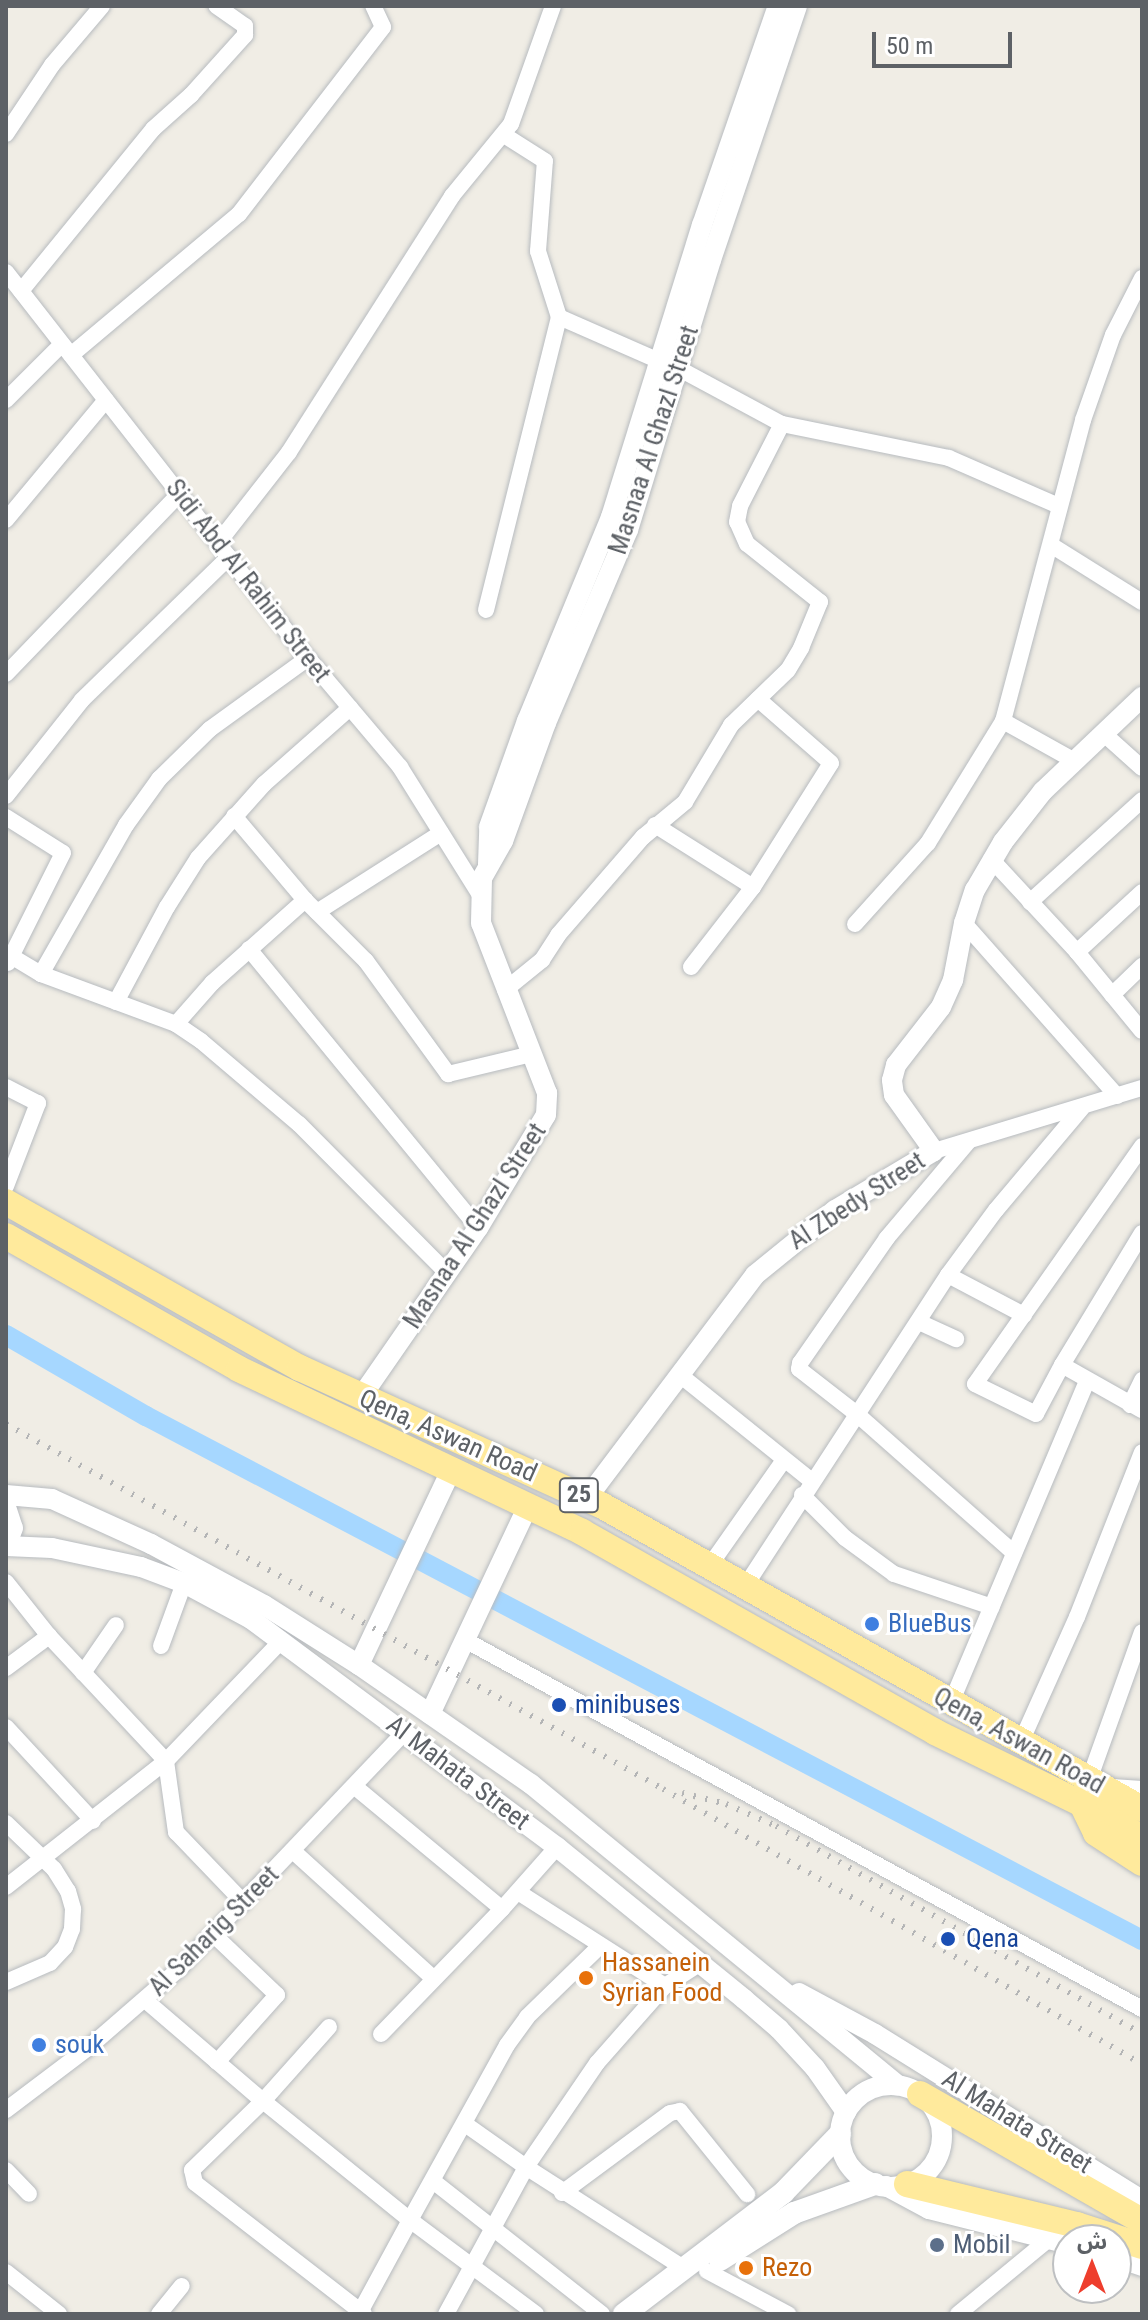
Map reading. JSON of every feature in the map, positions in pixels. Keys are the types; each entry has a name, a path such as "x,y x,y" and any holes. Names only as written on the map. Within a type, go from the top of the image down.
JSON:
{"highway":[{"name":"Qena, Aswan Road","path":"6,1202 300,1368 587,1498 1021,1742 1091,1790 1142,1838"},
{"name":"Qena, Aswan Road","path":"6,1236 239,1369 528,1506 935,1732 1142,1809"},
{"path":"1091,1790 1096,1833 1142,1863"},
{"path":"909,2089 1142,2221"},
{"path":"890,2185 1077,2225 1142,2246"}],"main road":[{"path":"649,2314 783,2193 840,2134"},
{"path":"624,2314 794,2213 890,2185"}],"street":[{"path":"6,134 52,65 102,6"},
{"path":"21,291 153,129 191,95 245,35 245,26 216,6"},
{"path":"6,400 239,214 383,27 373,6"},
{"path":"218,543 289,452 452,196 504,135 532,72 553,6"},
{"name":"Masnaa Al Ghazl Street","path":"668,364 778,6"},
{"name":"Masnaa Al Ghazl Street","path":"361,1397 448,1274 546,1115 547,1093 481,923 480,895 488,864 489,827 527,721 611,517 797,6"},
{"path":"486,610 559,317 538,251 544,157 504,135"},
{"name":"Sidi Abd Al Rahim Street","path":"6,272 308,658 400,767 480,895"},
{"path":"855,924 928,843 1003,721 1059,506 1097,379 1142,278"},
{"path":"559,317 668,364 782,424 949,458 1059,506"},
{"path":"6,520 106,400"},
{"path":"505,990 542,960 603,881 655,825 685,802 731,725 788,670 820,602 747,544 737,522 740,506 782,424"},
{"path":"6,674 179,494"},
{"path":"1051,545 1142,602"},
{"path":"6,796 82,700 229,557"},
{"path":"41,974 126,825 159,779 210,729 308,658"},
{"path":"934,1151 894,1095 892,1080 896,1065 941,1007 953,980 964,923 991,859 1043,791 1142,697"},
{"path":"691,967 753,887 831,763 758,699"},
{"path":"116,1002 167,907 198,858 234,816 350,708"},
{"path":"1003,721 1073,760"},
{"path":"1103,733 1142,768"},
{"path":"1030,902 1142,800"},
{"path":"234,816 305,900 385,984 448,1074 531,1054"},
{"path":"6,817 63,853 8,958 41,974 176,1024 201,1041 299,1124 448,1274"},
{"path":"655,825 753,887"},
{"path":"317,912 441,833"},
{"path":"991,859 1077,952 1142,1031"},
{"path":"1077,952 1142,892"},
{"path":"176,1024 212,983 305,900"},
{"path":"964,923 1117,1096"},
{"path":"249,949 478,1228"},
{"path":"1112,995 1142,966"},
{"path":"6,1087 38,1103 6,1186"},
{"name":"Al Zbedy Street","path":"587,1498 734,1299 779,1253 867,1188 934,1151 1142,1088"},
{"path":"744,1588 948,1275 996,1210 1082,1108"},
{"path":"968,1142 887,1238 800,1363 801,1372 858,1415 1014,1553"},
{"path":"1142,1146 975,1384 1036,1414 1142,1233"},
{"path":"948,1275 1024,1315"},
{"path":"919,1322 956,1339"},
{"path":"1062,1365 1136,1408 1142,1380"},
{"path":"680,1375 784,1460 845,1538 894,1574 992,1607"},
{"path":"951,1703 1087,1381"},
{"path":"1021,1742 1077,1617 1142,1452"},
{"path":"708,1568 784,1460"},
{"path":"359,1665 451,1470"},
{"name":"Al Mahata Street","path":"6,1495 52,1499 138,1538 264,1605 359,1665 531,1784 765,1976 909,2089"},
{"path":"430,1714 528,1506"},
{"path":"6,1507 13,1528 6,1546"},
{"name":"Al Mahata Street","path":"6,1546 97,1555 184,1583 240,1612 557,1847 779,2029 815,2068 846,2112"},
{"path":"6,1582 49,1636 166,1761 176,1832 244,1903"},
{"path":"161,1646 184,1583"},
{"path":"83,1673 116,1625"},
{"path":"1142,1632 1091,1790 1142,1789"},
{"path":"6,1668 49,1636"},
{"path":"465,1640 1142,2009"},
{"path":"6,1887 166,1761 281,1641"},
{"path":"6,1727 93,1821"},
{"name":"Al Saharig Street","path":"6,2110 145,2000 214,1935 405,1732"},
{"path":"354,1786 502,1909"},
{"path":"6,1823 44,1859 68,1891 73,1909 72,1929 65,1947 50,1963 6,1982"},
{"path":"381,2034 518,1892 557,1847"},
{"path":"293,1851 433,1978"},
{"path":"518,1892 599,1947 665,1986"},
{"path":"214,1935 277,1995 217,2062"},
{"path":"329,2027 263,2101 192,2170 191,2176 361,2313 484,2084 527,2017 599,1947"},
{"path":"446,2314 526,2167 597,2063 665,1986 699,1964"},
{"name":"Al Mahata Street","path":"765,1976 875,2034 1142,2200"},
{"path":"145,2000 410,2220 536,2314"},
{"path":"890,2185 932,2167 941,2148 939,2118 909,2089 873,2088 862,2094 846,2112 840,2134 847,2161 859,2175 890,2185 929,2209 1052,2240"},
{"path":"562,2193 670,2113 680,2111 747,2194"},
{"path":"465,2124 562,2193 696,2270 788,2314"},
{"path":"6,2170 29,2194"},
{"path":"433,2181 602,2314"},
{"path":"958,2314 1052,2245"},
{"path":"6,2272 59,2314"},
{"path":"159,2314 182,2286"}],"waterway":[{"path":"6,1335 146,1416 1142,1940"}],"railway":[{"path":"6,1424 663,1789 1142,2064"},
{"path":"682,1793 726,1804 776,1826 1142,2034"}],"place":[{"name":"BlueBus","path":"872,1624"},
{"name":"minibuses","path":"559,1705"},
{"name":"Qena","path":"948,1939"},
{"name":"Hassanein Syrian Food","path":"586,1978"},
{"name":"souk","path":"39,2045"},
{"name":"Mobil","path":"937,2245"},
{"name":"Rezo","path":"746,2268"}]}
